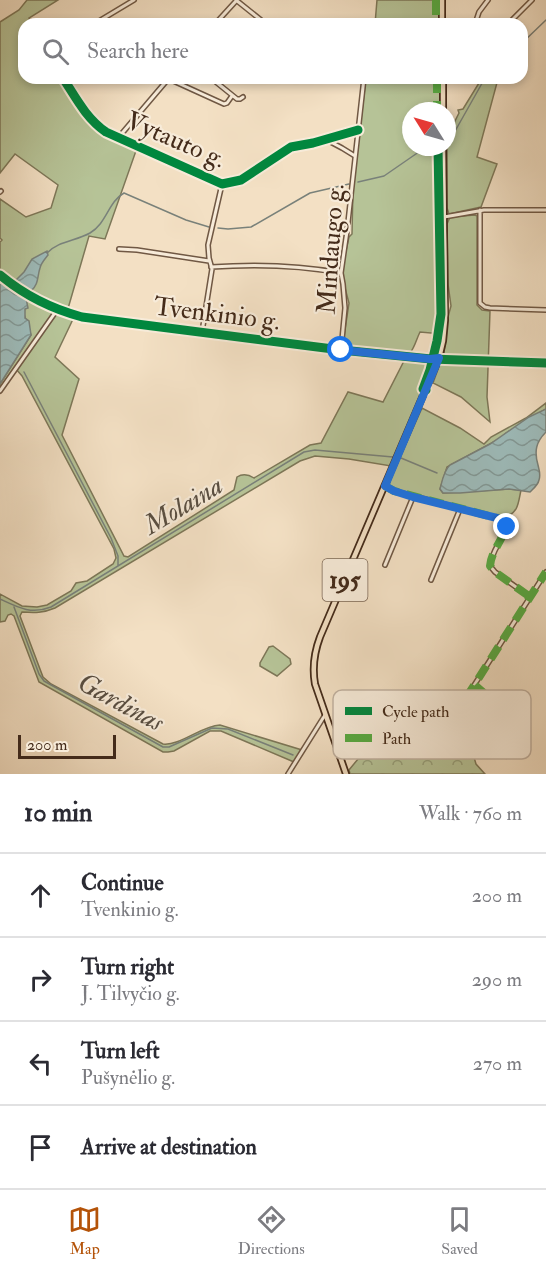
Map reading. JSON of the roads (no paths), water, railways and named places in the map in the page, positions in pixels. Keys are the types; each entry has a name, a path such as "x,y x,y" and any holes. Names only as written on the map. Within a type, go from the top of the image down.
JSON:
{"main road":[{"path":"442,0 442,18"},
{"path":"443,84 443,102"},
{"name":"195","path":"333,737 314,678 313,659 316,647 439,358 445,320 443,156"},
{"name":"195","path":"341,759 346,774"}],"street":[{"path":"103,18 134,0"},
{"path":"220,18 236,0 258,18"},
{"path":"476,18 488,0"},
{"path":"514,18 532,0"},
{"name":"Vytauto g.","path":"67,84 88,117 97,126 118,138 222,184 241,180 291,147 358,130"},
{"path":"118,138 164,84"},
{"path":"182,84 224,104 232,96"},
{"path":"218,84 237,99 243,97"},
{"name":"Mindaugo g.","path":"341,350 345,308 341,273 363,84"},
{"path":"325,139 355,156"},
{"path":"202,332 212,269 208,245 222,184"},
{"path":"480,210 480,303 490,308 546,310"},
{"path":"444,217 480,210 546,210"},
{"path":"119,249 210,261"},
{"path":"211,267 254,265 341,273"},
{"name":"Tvenkinio g.","path":"0,275 21,291 57,310 82,316 341,350 430,359 546,363"},
{"path":"0,391 57,310"},
{"path":"385,486 413,497 497,518 506,523 506,531 492,556 490,566 530,597"},
{"path":"385,565 413,497"},
{"path":"431,580 460,509"},
{"path":"472,690 546,572"},
{"path":"475,685 480,690"},
{"path":"288,774 325,715"}],"water":[{"path":"47,251 48,255 41,264 37,283 31,291 15,282 32,259"},
{"path":"0,283 26,298 28,308 25,309 25,318 29,321 31,335 0,384"},
{"path":"546,409 546,432 540,439 536,451 540,478 530,492 509,489 443,493 440,489 450,465 490,444 529,417"}],"waterway":[{"path":"528,37 546,20"},
{"path":"456,129 482,84"},
{"path":"358,182 384,176 413,156"},
{"path":"218,228 251,227 310,193 349,184"},
{"path":"47,253 56,246 85,236 96,229 114,202 124,193 186,220 209,227"},
{"path":"24,372 111,538 118,556 118,566"},
{"name":"Molaina","path":"0,599 31,610 51,607 304,452 315,450 393,457"},
{"name":"Molaina","path":"401,458 437,473"},
{"name":"Gardinas","path":"14,607 39,674 44,681 163,747 169,747 212,728 228,729 293,755"}]}
